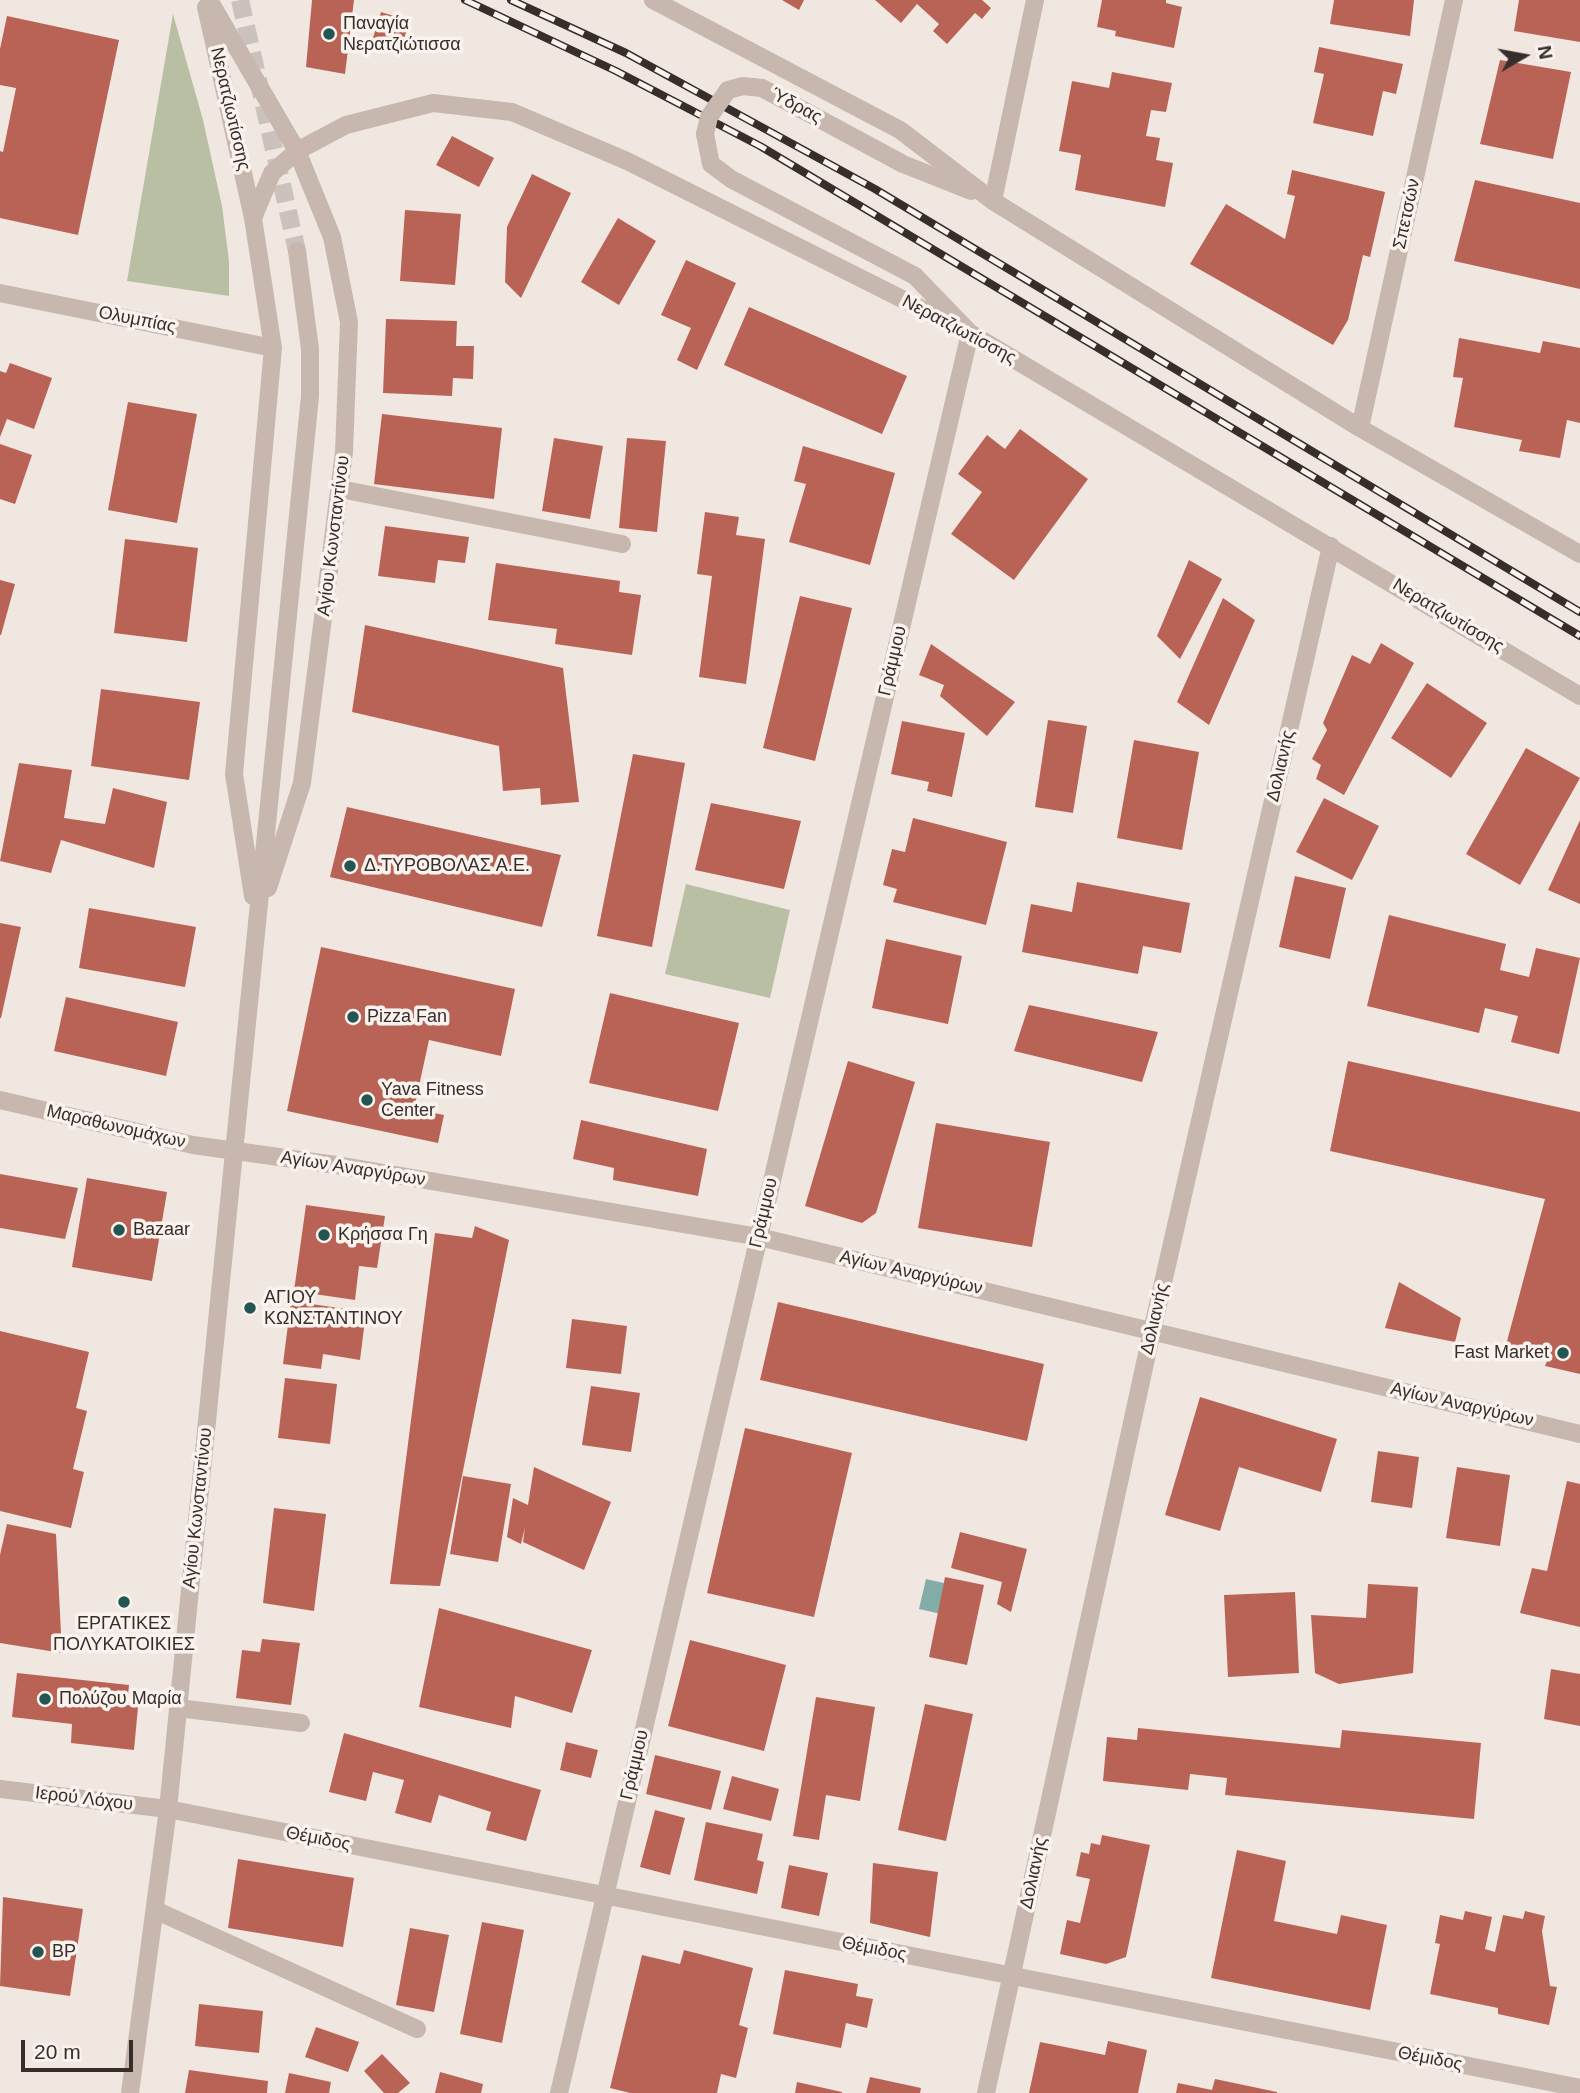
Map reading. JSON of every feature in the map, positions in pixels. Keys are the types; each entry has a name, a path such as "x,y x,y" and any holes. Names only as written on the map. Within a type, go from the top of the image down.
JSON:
{"street":[{"name":"Νερατζιωτίσσης","path":"206,0 297,151"},
{"name":"Νερατζιωτίσσης","path":"206,0 253,218 273,348"},
{"path":"653,0 900,130 993,201 1360,428 1580,554"},
{"path":"993,201 1035,0"},
{"name":"Σπετσών","path":"1360,428 1454,0"},
{"name":"Ύδρας","path":"970,333 915,276 731,179 711,164 705,134 709,117 728,90 743,86 762,88 903,164 993,201"},
{"name":"Νερατζιωτίσσης","path":"253,218 272,173 297,151 346,125 433,103 512,112 627,161 970,333 1580,696"},
{"name":"Αγίου Κωνσταντίνου","path":"257,921 302,783 340,489 349,322 332,237 297,151"},
{"name":"Αγίου Κωνσταντίνου","path":"130,2093 169,1809 310,396 310,349 297,251"},
{"name":"Ολυμπίας","path":"0,293 273,348"},
{"name":"Γράμμου","path":"559,2093 970,333"},
{"name":"Αγίου Κωνσταντίνου","path":"257,921 234,774 273,348"},
{"path":"340,489 622,544"},
{"name":"Δολιανής","path":"986,2093 1152,1331 1331,546"},
{"name":"Μαραθωνομάχων","path":"0,1100 233,1152"},
{"name":"Αγίων Αναργύρων","path":"233,1152 343,1166 759,1237 1580,1434"},
{"path":"178,1708 301,1723"},
{"name":"Ιερού Λόχου","path":"0,1788 169,1809"},
{"name":"Θέμιδος","path":"169,1809 1580,2088"},
{"path":"155,1910 417,2029"}],"green space":[{"path":"173,14 203,120 222,206 229,261 229,296 127,281"},
{"path":"686,884 790,910 770,998 665,974"}],"water":[{"path":"926,1579 966,1588 959,1618 919,1609"}],"building":[{"name":"Παναγία Νερατζιώτισσα","path":"312,0 354,0 345,74 306,67"},
{"path":"782,0 804,0 799,10"},
{"path":"875,0 982,0 991,8 982,19 975,13 947,44 933,31 939,24 917,4 901,23"},
{"path":"1102,0 1166,0 1166,3 1182,7 1174,48 1115,36 1116,31 1097,27"},
{"path":"1334,0 1414,0 1410,36 1330,24"},
{"path":"1519,0 1580,0 1580,42 1514,31"},
{"path":"381,12 410,21 401,47 373,38"},
{"path":"7,16 119,40 78,235 0,218 0,151 3,152 16,88 0,85 0,49"},
{"path":"1319,47 1403,64 1396,94 1383,91 1373,136 1313,123 1324,74 1314,72"},
{"path":"1500,60 1571,72 1553,159 1480,144"},
{"path":"1112,72 1172,83 1166,112 1151,110 1146,136 1160,138 1156,160 1173,163 1165,207 1075,190 1081,155 1059,151 1072,81 1109,88"},
{"path":"452,136 494,158 479,187 436,165"},
{"path":"1292,170 1385,192 1370,257 1363,255 1348,320 1333,345 1190,264 1226,204 1285,239 1295,196 1287,194"},
{"path":"532,174 571,193 521,298 505,282 507,227"},
{"path":"1475,180 1580,203 1580,289 1454,261"},
{"path":"405,210 461,214 455,285 400,281"},
{"path":"618,218 656,241 619,305 581,282"},
{"path":"686,260 736,283 697,370 677,360 691,328 661,315"},
{"path":"749,307 907,376 882,434 724,365"},
{"path":"386,319 457,321 456,346 474,346 473,379 453,378 452,396 383,393"},
{"path":"1459,338 1540,353 1543,341 1580,348 1580,423 1567,420 1560,458 1519,451 1522,440 1454,427 1463,378 1453,377"},
{"path":"10,363 52,378 34,429 7,419 0,437 0,371 6,373"},
{"path":"128,402 197,414 177,523 108,510"},
{"path":"382,414 502,428 494,499 374,484"},
{"path":"1020,429 1088,479 1014,580 951,534 982,492 958,474 987,435 1005,449"},
{"path":"554,438 603,446 590,519 542,511"},
{"path":"627,438 666,441 657,532 619,528"},
{"path":"0,444 32,455 15,504 0,499"},
{"path":"803,446 895,473 870,565 789,542 806,484 794,481"},
{"path":"705,512 739,517 736,535 765,539 746,684 699,677 712,576 697,574"},
{"path":"385,526 469,537 465,563 438,560 435,583 378,576"},
{"path":"125,539 198,548 187,642 114,633"},
{"path":"1189,560 1222,579 1180,659 1157,636"},
{"path":"496,563 620,581 619,592 641,595 632,655 555,644 557,629 488,620"},
{"path":"0,580 15,584 1,635 0,635"},
{"path":"800,596 852,608 815,761 763,748"},
{"path":"1223,598 1255,620 1209,725 1177,702"},
{"path":"365,625 563,668 579,802 541,805 540,788 503,791 499,746 352,712"},
{"path":"1381,643 1414,663 1344,795 1316,779 1321,765 1312,759 1327,730 1323,723 1352,655 1370,664"},
{"path":"931,644 1015,702 987,736 940,696 944,685 919,675"},
{"path":"1427,683 1487,723 1451,778 1391,738"},
{"path":"101,689 200,702 189,780 91,766"},
{"path":"1048,720 1087,726 1073,813 1035,807"},
{"path":"902,721 965,733 952,797 927,791 929,782 891,774"},
{"path":"1134,740 1199,752 1182,850 1117,838"},
{"path":"1526,748 1580,778 1520,885 1466,854"},
{"path":"633,754 685,763 652,947 597,936"},
{"path":"19,763 72,770 64,818 105,824 113,788 167,802 154,868 61,840 51,873 0,861"},
{"path":"1324,798 1379,826 1352,880 1296,852"},
{"path":"711,803 801,821 784,889 695,870"},
{"path":"347,807 561,855 542,927 330,877"},
{"path":"913,818 1007,842 986,925 893,902 897,889 883,885 892,849 905,852"},
{"path":"1580,820 1580,904 1548,890"},
{"path":"1295,876 1346,888 1330,959 1279,947"},
{"path":"1077,882 1190,903 1181,953 1143,946 1138,974 1022,952 1031,904 1072,912"},
{"path":"89,908 196,927 185,987 79,968"},
{"path":"1389,915 1506,944 1500,970 1529,977 1536,948 1580,958 1559,1054 1511,1042 1518,1016 1485,1008 1479,1033 1367,1006"},
{"path":"0,923 21,927 1,1018 0,1018"},
{"path":"886,939 962,956 948,1024 872,1008"},
{"path":"321,947 515,989 501,1056 429,1040 414,1109 444,1115 438,1143 287,1111"},
{"path":"610,993 739,1023 718,1111 589,1083"},
{"path":"66,997 178,1022 166,1076 54,1051"},
{"path":"1029,1005 1158,1032 1142,1082 1014,1051"},
{"path":"848,1061 915,1082 876,1213 862,1223 805,1206"},
{"path":"1348,1061 1580,1112 1580,1374 1545,1366 1550,1353 1506,1345 1545,1199 1330,1151"},
{"path":"581,1120 707,1149 698,1196 613,1180 614,1168 573,1159"},
{"path":"936,1123 1050,1142 1032,1247 918,1228"},
{"path":"0,1174 78,1188 65,1239 0,1228"},
{"name":"Bazaar","path":"87,1178 167,1192 152,1281 72,1267"},
{"path":"306,1205 385,1216 377,1268 359,1266 355,1300 294,1291"},
{"path":"475,1226 509,1240 440,1586 390,1584 435,1233 472,1238"},
{"path":"1399,1282 1461,1318 1455,1342 1385,1328"},
{"path":"291,1301 366,1312 360,1360 323,1354 321,1369 283,1364"},
{"path":"778,1302 1044,1364 1027,1441 760,1380"},
{"path":"572,1319 627,1326 621,1374 566,1368"},
{"path":"0,1331 89,1352 76,1408 87,1411 73,1469 84,1472 71,1528 0,1511"},
{"path":"285,1378 337,1384 330,1444 278,1438"},
{"path":"591,1386 640,1393 631,1452 582,1445"},
{"path":"1200,1397 1337,1439 1321,1492 1239,1467 1220,1531 1165,1515"},
{"path":"745,1428 852,1453 814,1617 707,1593"},
{"path":"1378,1451 1419,1457 1412,1508 1371,1502"},
{"path":"534,1467 611,1502 584,1570 523,1542 525,1527 521,1544 507,1537 513,1498 528,1505"},
{"path":"1457,1467 1510,1475 1500,1546 1446,1538"},
{"path":"463,1476 511,1484 498,1562 450,1554"},
{"path":"1567,1481 1580,1484 1580,1627 1520,1613 1532,1568 1547,1571"},
{"path":"274,1508 326,1514 314,1611 263,1603"},
{"path":"7,1524 56,1534 62,1653 0,1643 0,1555"},
{"path":"960,1532 1027,1549 1011,1612 997,1604 1002,1582 951,1568"},
{"path":"945,1577 984,1585 967,1665 929,1657"},
{"path":"1368,1584 1418,1587 1413,1673 1339,1684 1315,1673 1311,1615 1366,1618"},
{"path":"1295,1592 1299,1673 1228,1677 1224,1595"},
{"path":"439,1608 592,1650 572,1713 515,1696 511,1728 419,1707"},
{"path":"262,1639 300,1643 291,1705 236,1698 242,1650 260,1652"},
{"path":"690,1640 786,1665 764,1751 668,1726"},
{"path":"1551,1669 1580,1674 1580,1726 1544,1719"},
{"path":"17,1673 129,1685 127,1705 138,1707 134,1750 71,1743 72,1724 12,1717"},
{"path":"816,1697 875,1707 860,1801 826,1795 819,1840 793,1836"},
{"path":"925,1704 973,1714 946,1841 898,1830"},
{"path":"1138,1728 1340,1748 1342,1730 1481,1743 1474,1819 1225,1795 1227,1778 1190,1774 1188,1790 1103,1781 1107,1737 1137,1740"},
{"path":"344,1733 541,1790 526,1841 486,1830 491,1812 439,1795 431,1823 395,1813 404,1780 373,1772 366,1801 329,1792"},
{"path":"566,1742 598,1750 591,1778 560,1770"},
{"path":"655,1755 721,1771 711,1810 646,1794"},
{"path":"732,1776 779,1789 771,1821 723,1809"},
{"path":"655,1810 685,1818 670,1875 640,1867"},
{"path":"706,1822 763,1834 757,1860 764,1862 757,1894 694,1880"},
{"path":"1102,1835 1150,1845 1126,1957 1106,1964 1060,1954 1067,1920 1080,1923 1090,1879 1076,1876 1081,1852 1089,1854 1091,1843 1100,1845"},
{"path":"1237,1850 1286,1861 1274,1921 1337,1934 1341,1915 1387,1925 1370,2010 1211,1978"},
{"path":"238,1859 354,1878 343,1947 228,1928"},
{"path":"873,1863 938,1872 930,1937 870,1923"},
{"path":"789,1865 828,1873 819,1916 781,1908"},
{"name":"BP","path":"3,1897 83,1909 70,1996 0,1986"},
{"path":"1465,1911 1492,1917 1485,1949 1495,1952 1503,1915 1523,1919 1525,1911 1545,1916 1542,1931 1550,1986 1557,1987 1549,2025 1498,2014 1498,2008 1430,1994 1440,1944 1435,1943 1440,1915 1463,1920"},
{"path":"482,1922 524,1930 502,2043 460,2034"},
{"path":"410,1928 449,1935 434,2012 396,2005"},
{"path":"684,1950 753,1968 739,2025 748,2028 736,2078 721,2074 717,2093 630,2093 610,2088 642,1955 680,1964"},
{"path":"785,1970 858,1984 856,1996 873,1999 867,2028 846,2023 841,2048 773,2034"},
{"path":"199,2004 263,2011 259,2053 195,2046"},
{"path":"316,2027 359,2042 348,2072 305,2057"},
{"path":"1108,2041 1147,2050 1138,2093 1029,2093 1040,2042 1105,2055"},
{"path":"382,2054 410,2083 398,2093 384,2093 364,2071"},
{"path":"189,2070 268,2081 267,2093 185,2093"},
{"path":"440,2072 483,2084 481,2093 435,2093"},
{"path":"289,2073 331,2082 329,2093 285,2093"},
{"path":"870,2077 921,2088 920,2093 866,2093"},
{"path":"1215,2079 1277,2093 1176,2093 1178,2083 1212,2090"},
{"path":"797,2082 842,2092 842,2093 795,2093"}],"tunnel":[{"path":"240,0 297,251"}],"railway":[{"path":"465,0 616,71 760,146 1580,636"},
{"path":"511,0 626,53 875,189 1580,612"}],"place":[{"name":"Παναγία Νερατζιώτισσα","path":"329,34"},
{"name":"Δ.ΤΥΡΟΒΟΛΑΣ Α.Ε.","path":"350,866"},
{"name":"Pizza Fan","path":"353,1017"},
{"name":"Yava Fitness Center","path":"367,1100"},
{"name":"Bazaar","path":"119,1230"},
{"name":"Κρήσσα Γη","path":"324,1235"},
{"name":"ΑΓΙΟΥ ΚΩΝΣΤΑΝΤΙΝΟΥ","path":"250,1308"},
{"name":"Fast Market","path":"1563,1353"},
{"name":"ΕΡΓΑΤΙΚΕΣ ΠΟΛΥΚΑΤΟΙΚΙΕΣ","path":"124,1602"},
{"name":"Πολύζου Μαρία","path":"45,1699"},
{"name":"BP","path":"38,1952"}]}
